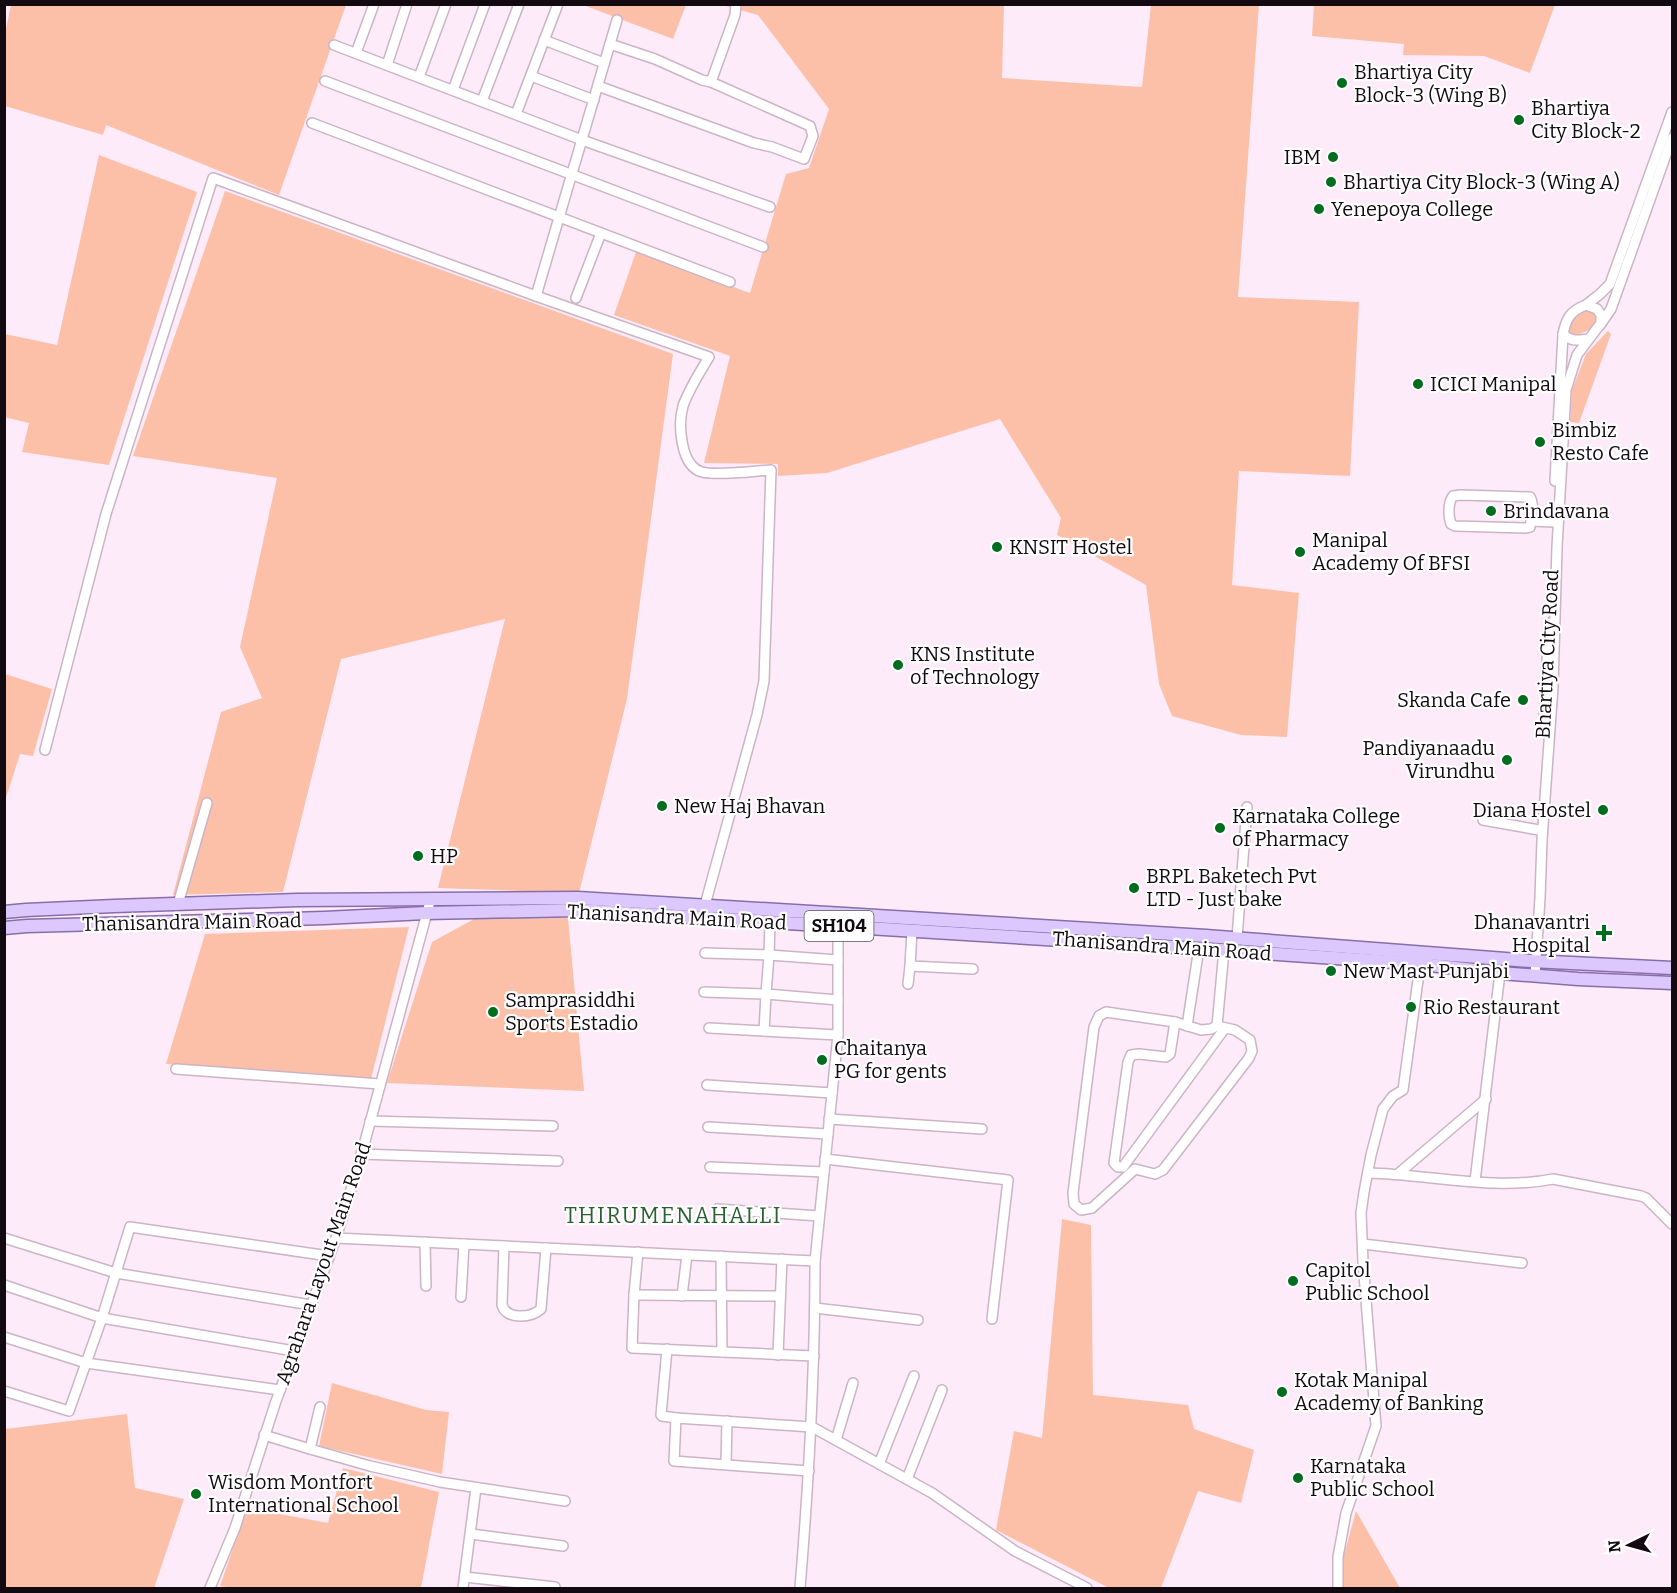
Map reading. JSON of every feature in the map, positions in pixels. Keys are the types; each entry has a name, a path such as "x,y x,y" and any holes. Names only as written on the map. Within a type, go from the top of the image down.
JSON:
{"main road":[{"name":"Thanisandra Main Road","path":"4,912 178,904 431,898 578,898 705,905 839,920 912,931 1224,950 1672,968"},
{"name":"Thanisandra Main Road","path":"4,928 578,910 770,922 839,920 1237,938 1421,959 1500,973 1672,983"}],"street":[{"path":"356,54 374,4"},
{"path":"387,65 407,4"},
{"path":"419,77 447,4"},
{"path":"453,90 485,4"},
{"path":"482,101 519,4"},
{"path":"516,114 558,4"},
{"path":"711,82 735,15 736,4"},
{"path":"536,296 617,20"},
{"path":"544,40 604,63"},
{"path":"598,86 804,159 813,136 810,126 655,59 610,44"},
{"path":"334,45 582,140 770,207"},
{"path":"531,76 594,100"},
{"path":"326,81 763,247"},
{"name":"Bhartiya City Road","path":"1549,687 1556,434 1563,334 1566,320 1571,313 1586,305 1610,284 1672,112"},
{"path":"312,123 730,282"},
{"name":"Bhartiya City Road","path":"1534,961 1566,390 1577,355 1611,309 1672,138"},
{"path":"45,750 106,514 213,178 709,357 683,407 681,424 686,458 691,466 702,472 771,470 764,681 758,715 705,905"},
{"path":"576,298 601,233"},
{"path":"1586,305 1599,312 1601,320 1599,327"},
{"path":"1563,334 1574,340 1588,339"},
{"path":"1461,495 1530,497 1532,500 1531,521 1530,526 1525,528 1455,526 1451,525 1449,520 1450,501 1453,496 1461,495"},
{"path":"1531,521 1553,522"},
{"name":"Bhartiya City Road","path":"1534,961 1543,785"},
{"path":"178,904 207,803"},
{"path":"1237,938 1247,807"},
{"path":"1482,820 1539,830"},
{"name":"Agrahara Layout Main Road","path":"210,1588 235,1528 279,1390 336,1238 431,898"},
{"path":"800,1588 812,1427 815,1260 838,1035 839,920"},
{"path":"764,1031 770,922"},
{"path":"908,984 912,931"},
{"path":"1187,1026 1199,948"},
{"path":"1175,1022 1170,1054 1166,1057 1131,1055 1128,1062 1114,1156 1114,1163 1119,1167 1123,1167 1221,1027 1224,950"},
{"path":"705,953 838,960"},
{"path":"1338,1588 1338,1557 1346,1513 1376,1426 1362,1213 1371,1155 1383,1109 1393,1096 1403,1090 1421,959"},
{"path":"1533,975 1534,961"},
{"path":"910,966 973,969"},
{"path":"1474,1181 1500,973"},
{"path":"704,992 838,1000"},
{"path":"1106,1012 1175,1022 1187,1026 1201,1030 1221,1027 1235,1030 1250,1040 1252,1051 1249,1058 1163,1170 1155,1174 1135,1169 1092,1208 1081,1210 1074,1204 1073,1193 1094,1027 1099,1016 1106,1012"},
{"path":"708,1028 838,1035"},
{"path":"176,1070 380,1084"},
{"path":"707,1085 832,1094"},
{"path":"1399,1173 1486,1099"},
{"path":"829,1119 982,1129"},
{"path":"370,1120 553,1126"},
{"path":"708,1126 828,1134"},
{"path":"361,1154 558,1161"},
{"path":"825,1159 1008,1180 992,1319"},
{"path":"710,1167 824,1172"},
{"path":"1368,1173 1399,1173 1474,1181 1532,1183 1552,1179 1646,1198 1672,1224"},
{"path":"717,1209 819,1216"},
{"path":"4,1391 69,1411 102,1318 130,1227 329,1256"},
{"path":"4,1238 116,1273 311,1305"},
{"path":"336,1238 815,1260"},
{"path":"425,1242 426,1286"},
{"path":"461,1297 464,1244"},
{"path":"1363,1244 1522,1263"},
{"path":"504,1246 503,1310 508,1314 529,1316 541,1309 546,1248"},
{"path":"638,1252 632,1348 814,1356"},
{"path":"682,1296 687,1254"},
{"path":"721,1256 722,1352"},
{"path":"778,1355 782,1259"},
{"path":"4,1285 102,1318 294,1351"},
{"path":"634,1295 780,1296"},
{"path":"815,1308 918,1320"},
{"path":"4,1337 86,1363 279,1390"},
{"path":"667,1349 662,1416 812,1427 932,1493 1015,1551 1087,1588"},
{"path":"879,1464 914,1376"},
{"path":"836,1440 853,1383"},
{"path":"907,1479 942,1390"},
{"path":"310,1449 320,1407"},
{"path":"676,1418 675,1461 809,1471"},
{"path":"726,1464 728,1421"},
{"path":"264,1435 440,1482 565,1501"},
{"path":"463,1588 476,1488"},
{"path":"471,1534 563,1546"},
{"path":"465,1577 555,1587"}],"shaded area":[{"path":"1314,4 1555,5 1530,73 1484,56 1403,55 1404,44 1312,36"},
{"path":"11,5 346,5 279,195 106,125 103,135 5,106 5,33"},
{"path":"583,5 686,5 673,39"},
{"path":"722,5 1004,5 1002,78 1142,87 1151,5 1259,5 1238,297 1359,302 1350,476 1239,471 1232,585 1299,593 1287,737 1241,735 1172,716 1159,684 1146,585 1057,535 1061,518 1000,419 827,473 778,476 778,464 704,463 730,356 614,315 636,252 750,293 786,174 809,168 829,109 758,15"},
{"path":"99,155 197,192 109,465 22,452 29,423 4,417 5,334 57,345"},
{"path":"225,191 673,354 627,699 579,893 438,888 505,619 341,659 283,892 173,895 221,712 262,698 240,647 277,478 133,456"},
{"path":"1589,309 1595,311 1595,324 1576,335 1569,332 1568,326 1575,315"},
{"path":"1608,331 1611,334 1579,423 1570,422 1572,390 1586,354"},
{"path":"5,674 52,689 33,756 20,754 5,801"},
{"name":"Samprasiddhi Sports Estadio","path":"568,918 584,1091 387,1083 432,942 474,919"},
{"path":"409,927 371,1079 166,1064 205,934"},
{"path":"1062,1219 1091,1225 1093,1395 1188,1405 1194,1429 1254,1450 1241,1503 1198,1491 1161,1588 1109,1588 996,1530 1014,1431 1042,1438"},
{"path":"332,1383 426,1410 449,1412 442,1474 319,1446"},
{"path":"127,1414 135,1488 184,1499 154,1588 5,1588 5,1429"},
{"path":"343,1468 439,1492 421,1588 233,1588 220,1586 247,1508 328,1523"},
{"path":"1356,1511 1400,1588 1342,1588 1344,1555"}],"place":[{"name":"Bhartiya City Block-3 (Wing B)","path":"1342,83"},
{"name":"Bhartiya City Block-2","path":"1519,120"},
{"name":"IBM","path":"1333,157"},
{"name":"Bhartiya City Block-3 (Wing A)","path":"1331,182"},
{"name":"Yenepoya College","path":"1319,209"},
{"name":"ICICI Manipal","path":"1418,384"},
{"name":"Bimbiz Resto Cafe","path":"1540,442"},
{"name":"Brindavana","path":"1491,511"},
{"name":"KNSIT Hostel","path":"997,547"},
{"name":"Manipal Academy Of BFSI","path":"1300,552"},
{"name":"KNS Institute of Technology","path":"898,665"},
{"name":"Skanda Cafe","path":"1523,700"},
{"name":"Pandiyanaadu Virundhu","path":"1507,760"},
{"name":"New Haj Bhavan","path":"662,806"},
{"name":"Diana Hostel","path":"1603,810"},
{"name":"Karnataka College of Pharmacy","path":"1220,828"},
{"name":"HP","path":"418,856"},
{"name":"BRPL Baketech Pvt LTD - Just bake","path":"1134,888"},
{"name":"Dhanavantri Hospital","path":"1604,933"},
{"name":"New Mast Punjabi","path":"1331,971"},
{"name":"Rio Restaurant","path":"1411,1007"},
{"name":"Samprasiddhi Sports Estadio","path":"493,1012"},
{"name":"Chaitanya PG for gents","path":"822,1060"},
{"name":"Capitol Public School","path":"1293,1281"},
{"name":"Kotak Manipal Academy of Banking","path":"1282,1392"},
{"name":"Karnataka Public School","path":"1298,1478"},
{"name":"Wisdom Montfort International School","path":"196,1494"}],"district":[{"name":"THIRUMENAHALLI","path":"673,1215"}]}
